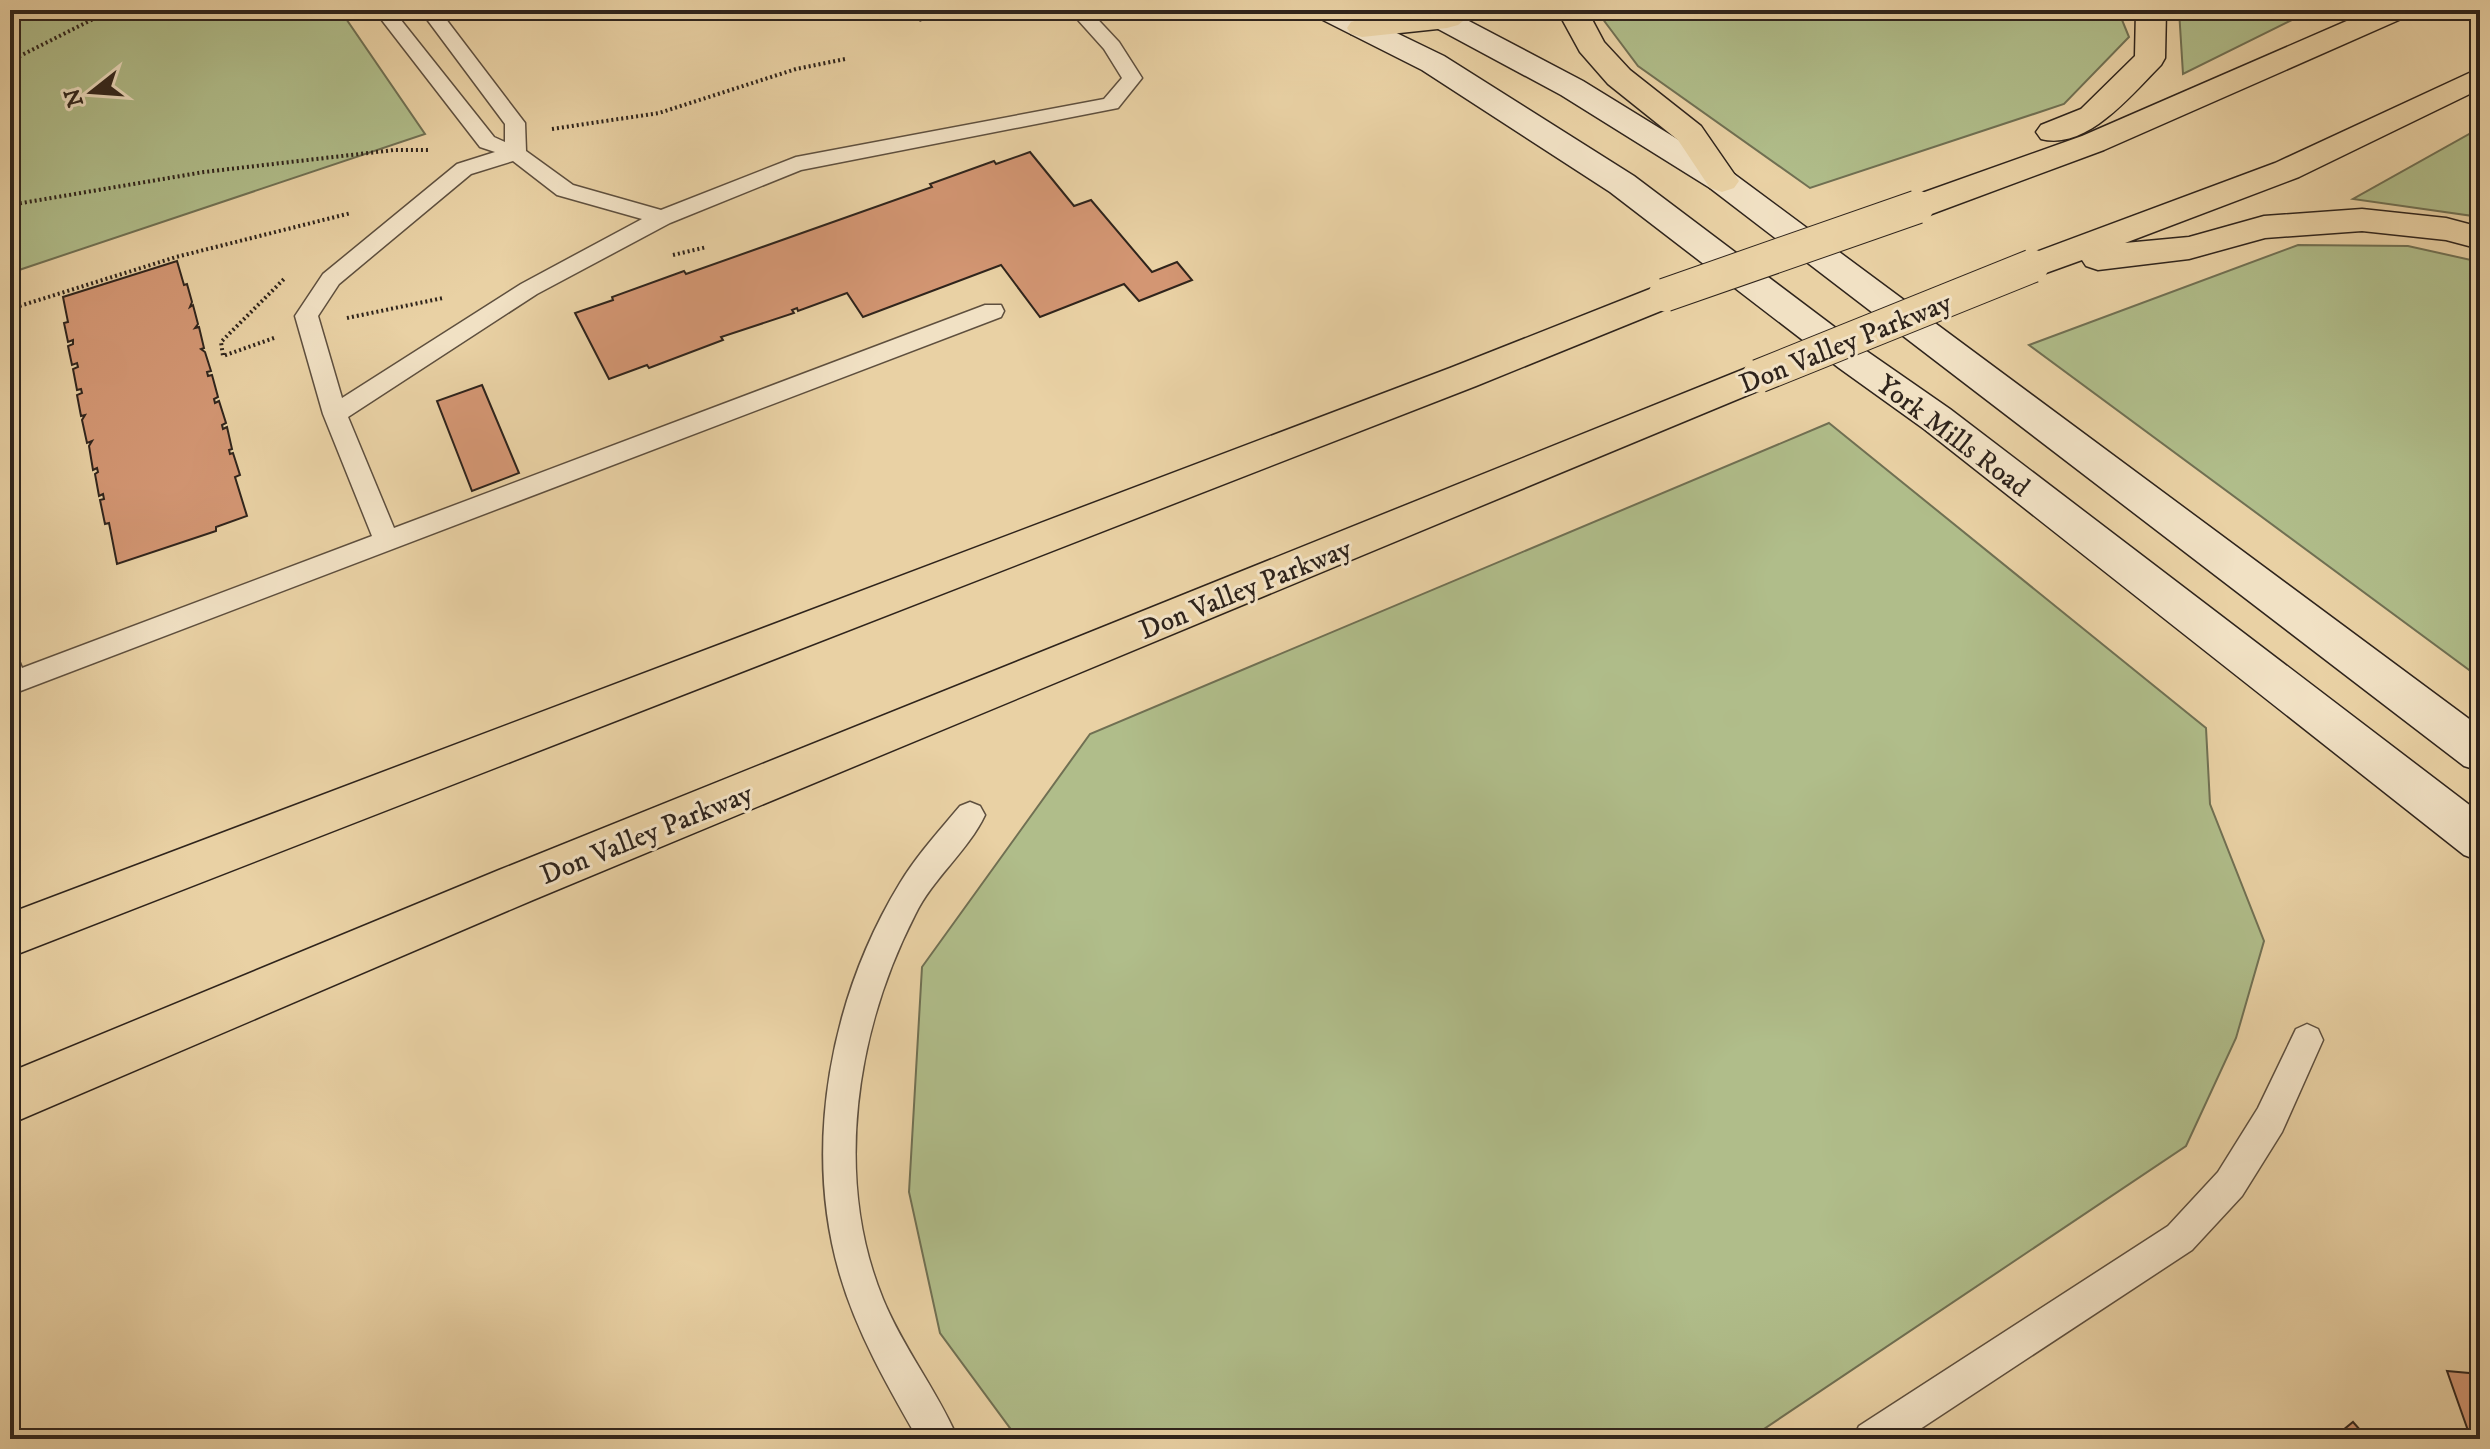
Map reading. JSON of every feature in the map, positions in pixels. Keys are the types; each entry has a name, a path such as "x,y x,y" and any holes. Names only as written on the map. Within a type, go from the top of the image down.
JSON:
{"highway":[{"path":"1572,10 1591,46 1619,77 1690,133 1722,181"},
{"path":"1917,207 2016,146 2092,116 2150,58 2151,10"},
{"path":"10,935 1463,377 1665,295 2093,143 2397,10"},
{"path":"1362,28 1445,13"},
{"name":"Don Valley Parkway","path":"10,1098 516,885 1759,376 2032,266 2287,170 2480,77"},
{"path":"2032,266 2189,248 2264,227 2362,220 2446,229 2480,238"}],"main road":[{"name":"York Mills Road","path":"1326,10 1433,63 1622,184 1852,359 1937,419 2480,840"},
{"path":"1445,13 1722,181 2480,752"}],"lane":[{"path":"383,10 487,142 517,155 565,190 662,218"},
{"path":"429,10 515,123 517,155"},
{"path":"335,414 529,289 662,218 796,164 1111,104 1132,78 1112,46 1078,10"},
{"path":"387,541 335,414 306,316 331,279 464,169 517,155"},
{"path":"10,671 12,684 993,311"},
{"path":"939,1439 881,1337 853,1260 840,1184 843,1099 856,1017 881,953 907,900 970,815"},
{"path":"1872,1439 2180,1238 2230,1184 2270,1120 2307,1040"}],"path":[{"path":"10,61 111,10"},
{"path":"919,20 945,10"},
{"path":"517,155 541,131 659,113 796,69 845,59"},
{"path":"10,205 204,172 394,150 436,151"},
{"path":"10,309 176,257 351,213"}],"green space":[{"path":"23,10 340,10 425,134 10,273 10,14"},
{"path":"1602,10 2118,10 2129,37 2064,104 1810,188 1638,66 1602,18"},
{"path":"2179,10 2312,10 2183,74"},
{"path":"2480,128 2480,217 2353,199"},
{"path":"2298,245 2408,246 2480,262 2480,678 2029,345"},
{"path":"1829,423 2206,728 2210,804 2264,941 2236,1038 2186,1146 1749,1439 1018,1439 940,1333 909,1192 922,967 1090,734"}],"building":[{"path":"1030,152 1074,206 1091,200 1152,272 1177,262 1192,280 1139,301 1124,284 1040,317 1001,265 863,317 847,293 798,311 797,308 792,310 794,313 721,337 723,340 649,368 647,365 609,379 575,313 684,271 686,274 932,187 930,184 994,161 996,164"},
{"path":"177,261 184,285 187,284 192,302 190,307 193,305 198,324 195,328 199,327 204,348 201,349 205,352 211,371 207,372 208,376 212,375 218,397 214,399 215,403 219,401 226,423 222,425 223,429 227,427 232,449 229,450 230,454 233,453 240,475 235,477 247,516 216,527 216,531 117,564 109,523 105,524 100,500 104,499 103,494 99,496 95,474 97,468 93,470 89,446 92,441 87,443 82,420 85,415 81,416 77,395 82,393 81,389 77,390 73,369 78,367 77,363 72,365 68,346 73,344 73,340 68,342 63,297"},
{"path":"482,385 519,473 472,491 437,401"},
{"path":"2447,1371 2480,1374 2480,1439 2471,1439"},
{"path":"2353,1422 2368,1439 2332,1439"}]}
